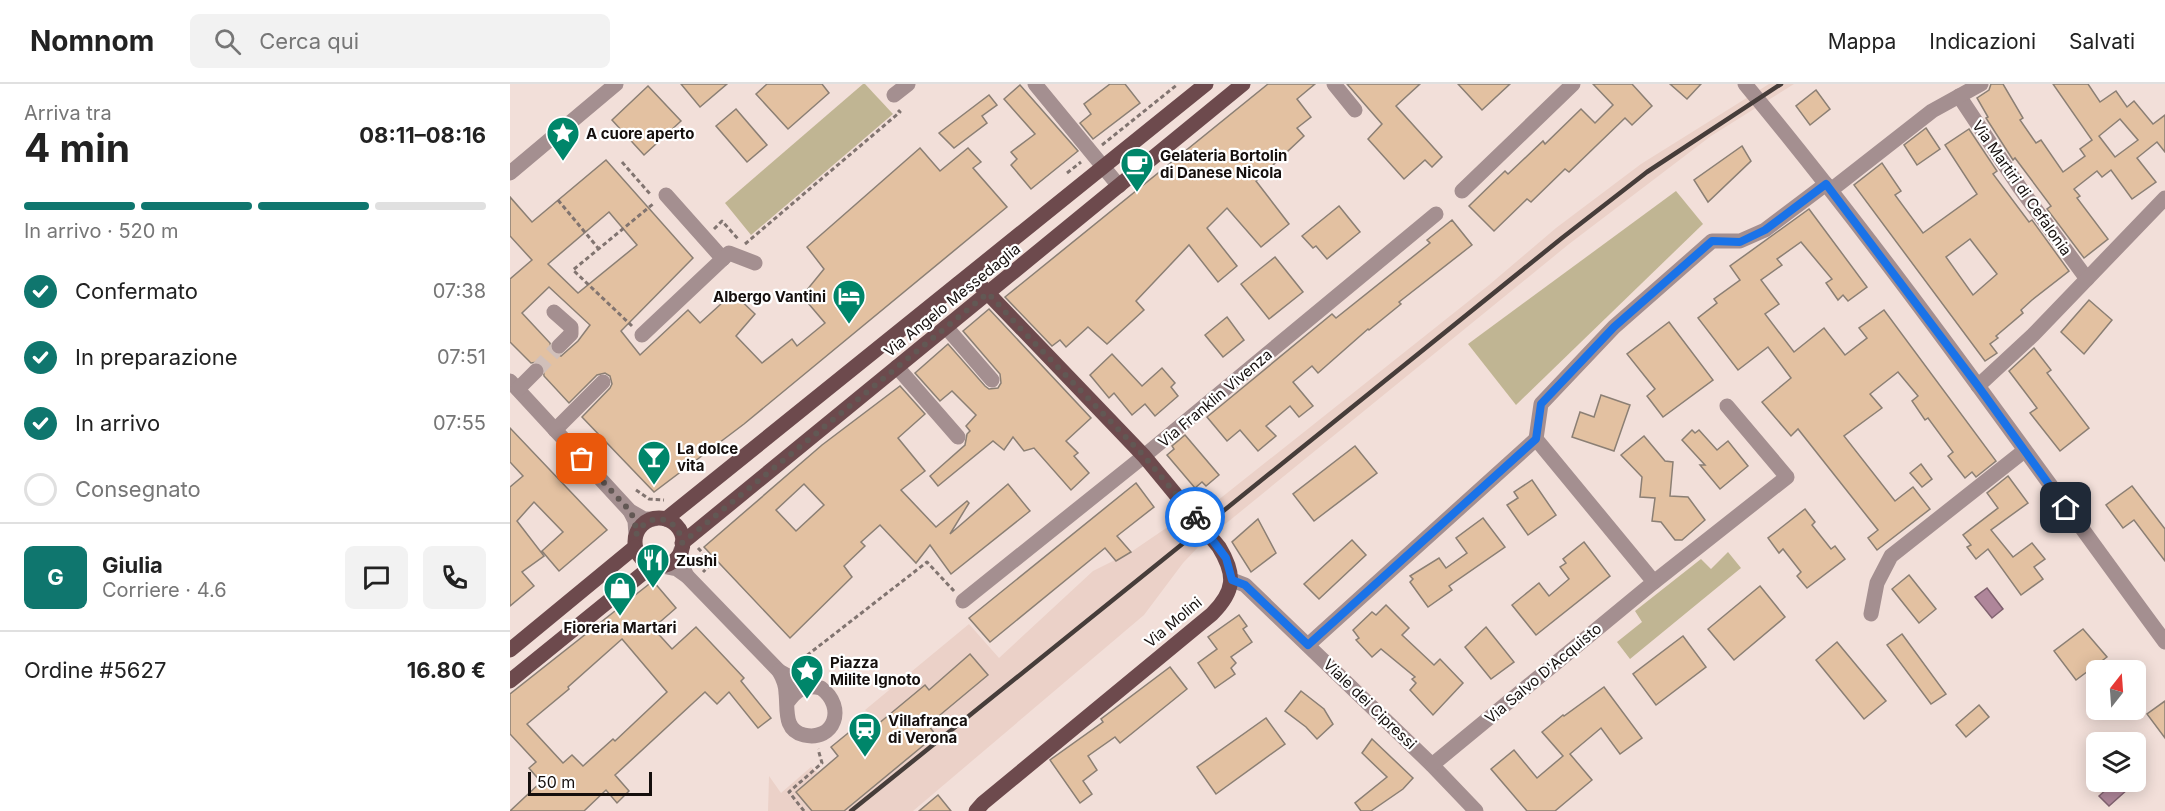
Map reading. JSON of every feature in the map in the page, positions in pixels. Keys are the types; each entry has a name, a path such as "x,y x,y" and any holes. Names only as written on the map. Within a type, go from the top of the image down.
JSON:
{"main road":[{"name":"Via Angelo Messedaglia","path":"660,519 958,284 1206,84"},
{"name":"Via Angelo Messedaglia","path":"687,544 897,367 1244,84"},
{"path":"958,284 977,283 988,293 1144,456 1219,547 1226,558 1232,580"},
{"path":"510,650 636,541 643,524 660,519 678,528 687,544 674,560 657,565 510,681"},
{"path":"636,541 642,558 657,565"},
{"name":"Via Molini","path":"976,811 1212,614 1225,598 1232,580"}],"street":[{"path":"510,173 616,84"},
{"path":"894,100 908,84"},
{"path":"1035,84 1119,186"},
{"path":"1334,84 1355,110"},
{"path":"1462,191 1573,84"},
{"path":"1745,84 1828,187 1978,386 2165,642"},
{"path":"1308,645 1536,439 1541,404 1614,327 1703,248 1712,241 1740,242 1765,230 1932,111 1981,84"},
{"name":"Via Martiri di Cefalonia","path":"1959,96 2020,188 2087,279"},
{"path":"666,195 723,259"},
{"path":"1978,386 2033,335 2165,198"},
{"name":"Via Franklin Vivenza","path":"963,601 1144,456 1436,214"},
{"path":"638,332 729,253 755,263"},
{"path":"554,312 571,327 571,334 559,346"},
{"path":"946,327 992,380"},
{"path":"897,367 958,436"},
{"path":"536,371 514,385 630,511 635,521 636,541"},
{"path":"555,430 603,382"},
{"name":"Via Salvo D'Acquisto","path":"1432,765 1654,582 1787,477 1727,406"},
{"path":"1536,439 1654,582"},
{"path":"1871,614 1877,583 1891,556 2024,451"},
{"path":"630,511 644,519 660,519"},
{"path":"687,544 682,566 690,579"},
{"path":"657,565 677,569 690,579 779,671 797,681 821,688 830,695 836,710 833,723 828,730 815,736 806,736 792,729 787,721 784,682 779,671"},
{"name":"Viale dei Cipressi","path":"1232,580 1245,585 1432,765 1476,811"},
{"path":"787,703 795,691 813,686"}],"path":[{"path":"704,238 722,221 744,245 900,112 894,100"},
{"path":"622,162 656,201 573,270 638,332"},
{"path":"558,200 598,248"},
{"path":"636,490 648,499 661,502 665,499"},
{"path":"687,544 698,547 712,563 690,579"},
{"path":"801,660 927,562 963,601"},
{"path":"804,811 789,792 822,763 815,736"}],"shaded area":[{"path":"863,84 893,114 751,235 725,203"},
{"path":"1769,84 1794,84 1711,136 1569,244 1202,543 1183,563 1144,615 913,811 768,811 769,776 781,793 811,767 818,773 838,757 831,747 858,725 866,734 880,722 865,710 969,624 999,658 1093,571 1131,552 1181,518 1188,524 1489,285 1556,228 1641,164"},
{"path":"1676,191 1703,224 1516,405 1468,344"},
{"path":"1728,552 1741,568 1630,659 1617,642 1642,622 1635,611 1701,559 1711,569"},
{"path":"1987,588 2003,609 1992,618 1975,597"},
{"path":"2104,792 2125,792 2109,806 2099,796"}],"building":[{"path":"681,84 727,84 700,107"},
{"path":"767,84 822,84 829,93 788,129 756,94"},
{"path":"1110,84 1125,84 1140,103 1093,139 1080,123 1091,114 1084,104"},
{"path":"1268,84 1315,84 1297,99 1311,117 1297,128 1304,136 1256,181 1289,224 1261,247 1227,208 1207,228 1237,266 1218,282 1189,245 1136,301 1144,310 1107,344 1088,327 1066,347 1060,340 1052,346 1005,297"},
{"path":"1347,84 1420,84 1396,106 1442,157 1432,167 1425,160 1404,179 1368,139 1382,124"},
{"path":"1458,84 1510,84 1482,110"},
{"path":"1593,84 1632,84 1652,106 1632,125 1625,118 1569,172 1565,169 1531,202 1527,199 1494,231 1469,206 1505,171 1508,174 1543,141 1545,144 1581,109 1595,123 1613,105"},
{"path":"1670,84 1701,84 1687,99"},
{"path":"1991,84 2003,84 2023,118 2020,120 2036,143 2041,140 2063,172 2085,156 2080,149 2092,140 2053,84 2088,84 2100,102 2116,91 2127,107 2134,101 2153,124 2165,115 2165,152 2157,142 2137,158 2156,182 2132,199 2111,170 2102,177 2097,171 2074,189 2080,196 2077,198 2108,239 2084,258 2047,209 2051,206 2015,158 2013,160 1986,118 1988,117 1977,98 1989,90","holes":["2120,119 2138,140 2115,157 2099,136"]},
{"path":"1020,85 1078,151 1031,189 1011,165 1017,159 1011,152 1035,134 1004,99"},
{"path":"648,86 681,121 644,155 612,120"},
{"path":"1816,90 1830,109 1810,125 1796,106"},
{"path":"989,95 997,105 982,116 987,123 954,148 939,133"},
{"path":"736,109 767,145 747,162 716,126"},
{"path":"1926,128 1940,149 1917,165 1904,145"},
{"path":"1969,129 1997,171 1993,174 2029,222 2032,220 2069,271 2032,300 2021,310 2023,313 1996,336 1998,338 1990,344 1997,353 1985,361 1854,185 1882,163 1901,191 1895,195 1923,233 1977,194 1945,145","holes":["1970,239 1997,274 1973,295 1946,257"]},
{"path":"1742,146 1751,161 1708,202 1694,180"},
{"path":"920,148 940,171 968,148 981,162 973,168 1007,207 744,424 654,492 582,417 610,388 612,384 610,376 605,373 597,375 569,403 544,376 543,365 538,362 531,363 510,342 510,279 532,260 510,236 510,197 532,222 606,160 693,258 621,331 640,355 688,310 700,323 733,293 755,314 736,336 762,363 792,339 797,346 825,323 802,296 824,269 807,247","holes":["609,212 637,245 578,293 548,264","549,287 590,325 578,341 561,356 552,352 550,343 522,313"]},
{"path":"1339,206 1360,232 1327,259 1316,246 1313,248 1302,236"},
{"path":"1809,209 1867,287 1848,301 1843,295 1838,300 1826,283 1832,279 1801,242 1777,259 1782,265 1761,280 1779,304 1765,314 1794,352 1824,328 1845,355 1867,338 1859,328 1884,310 1996,461 1976,477 1972,472 1965,478 1948,456 1953,452 1928,418 1925,420 1912,401 1918,396 1898,372 1870,394 1882,408 1844,436 1895,501 1913,487 1930,509 1877,550 1868,538 1878,530 1798,429 1791,436 1762,402 1791,378 1768,347 1738,370 1698,318 1717,303 1714,299 1740,280 1730,266"},
{"path":"1452,220 1472,245 1399,302 1401,304 1368,329 1318,373 1312,366 1293,382 1313,406 1299,417 1290,406 1266,426 1276,436 1258,451 1240,430 1227,441 1207,417 1332,314 1336,318 1430,243 1427,240"},
{"path":"1275,257 1303,292 1269,319 1241,284"},
{"path":"2089,300 2112,320 2084,354 2061,332"},
{"path":"989,309 1091,418 1066,441 1078,453 1074,456 1089,473 1071,490 1034,448 1024,451 1013,437 1004,450 993,441 938,486 930,476 965,445 967,434 970,431 966,426 976,415 952,391 940,401 915,373 948,344 985,386 989,389 998,388 1001,383 1000,374 963,331"},
{"path":"1227,317 1244,340 1223,357 1205,335"},
{"path":"1669,322 1713,380 1663,417 1647,396 1655,389 1627,354"},
{"path":"2034,348 2051,370 2047,373 2089,428 2060,451 2030,413 2037,408 2009,371"},
{"path":"1112,354 1142,386 1162,368 1175,383 1171,387 1178,396 1155,416 1145,404 1132,415 1114,393 1109,398 1090,375"},
{"path":"900,386 925,414 898,438 925,471 901,490 936,527 967,501 969,503 950,534 1008,484 1030,511 951,574 930,545 916,563 880,525 861,542 865,546 844,566 852,577 790,638 704,547 822,445","holes":["804,484 824,505 796,531 776,510"]},
{"path":"1601,395 1630,405 1614,451 1572,437 1580,412 1594,417"},
{"path":"510,428 607,530 559,571 542,551 563,532 534,502 517,521 544,556 522,572 534,586 510,606 510,487 523,476 510,462"},
{"path":"1692,430 1695,433 1699,430 1717,450 1728,441 1748,466 1720,489 1700,465 1705,465 1682,440"},
{"path":"1185,435 1219,475 1206,486 1202,482 1195,488 1167,455 1174,449 1172,446"},
{"path":"1644,436 1665,461 1673,462 1670,496 1688,497 1705,520 1682,540 1675,540 1661,522 1652,521 1655,498 1640,497 1642,477 1621,455"},
{"path":"1355,446 1377,473 1314,521 1293,494"},
{"path":"1921,464 1932,479 1922,487 1910,473"},
{"path":"2008,476 2028,503 1991,530 2013,557 2032,543 2045,559 2034,567 2043,579 2021,595 1988,549 1976,559 1967,547 1971,545 1963,535 1998,508 1987,493"},
{"path":"1532,480 1556,515 1528,535 1507,505 1518,498 1514,492"},
{"path":"1136,483 1154,507 1117,536 1131,552 1116,561 1105,548 990,642 969,618"},
{"path":"2132,486 2165,529 2165,561 2134,520 2123,528 2106,505"},
{"path":"1805,509 1815,522 1812,525 1831,549 1835,546 1845,559 1807,588 1797,576 1801,572 1783,549 1779,553 1768,538"},
{"path":"1483,518 1505,547 1449,586 1452,590 1428,607 1410,582 1413,579 1410,576 1439,558 1446,568 1467,553 1456,538"},
{"path":"1258,519 1276,553 1251,572 1232,542"},
{"path":"1352,540 1366,555 1319,599 1304,584"},
{"path":"1584,542 1610,576 1536,635 1512,605 1539,583 1549,596 1569,579 1560,567 1566,563 1563,559"},
{"path":"1909,575 1936,609 1919,623 1892,589"},
{"path":"653,581 676,608 653,628 672,649 696,627 744,678 741,681 771,718 758,728 729,692 717,704 705,692 615,775 629,791 617,803 606,790 584,811 510,811 541,782 529,768 536,762 510,734 510,694","holes":["622,639 667,692 615,741 613,739 583,766 572,755 563,763 527,724 569,689 568,687"]},
{"path":"1760,586 1785,617 1734,660 1708,629"},
{"path":"1386,605 1409,628 1402,635 1434,665 1440,659 1463,683 1433,715 1410,690 1416,683 1412,679 1415,677 1381,649 1372,657 1356,640 1359,638 1353,630 1372,612 1376,615"},
{"path":"1239,615 1247,626 1243,629 1252,642 1231,657 1236,663 1231,668 1235,674 1215,688 1198,663 1217,649 1208,637"},
{"path":"1486,627 1514,662 1491,679 1465,647"},
{"path":"2083,629 2107,657 2103,660 2086,660 2086,673 2076,680 2054,651"},
{"path":"1902,634 1946,694 1931,704 1887,645"},
{"path":"1683,636 1706,667 1656,705 1633,674"},
{"path":"1837,642 1886,701 1864,719 1816,660"},
{"path":"970,654 988,675 928,725 936,735 844,811 812,811 796,792 838,756 831,747 858,725 866,734 925,685 929,690"},
{"path":"1170,667 1187,689 1120,743 1115,737 1088,756 1097,770 1083,781 1092,794 1080,803 1050,760 1103,722 1101,719"},
{"path":"1604,687 1642,738 1620,754 1601,728 1570,754 1592,780 1555,811 1527,811 1491,769 1514,750 1537,778 1563,756 1542,732"},
{"path":"1301,691 1324,709 1333,724 1317,739 1285,711"},
{"path":"2165,701 2165,738 2147,714"},
{"path":"1979,705 1989,717 1966,737 1956,725"},
{"path":"1266,718 1285,744 1216,794 1197,767"},
{"path":"1372,739 1413,778 1403,789 1371,811 1361,811 1355,803 1387,777 1362,753"},
{"path":"938,795 951,811 919,811"}],"tunnel":[{"path":"536,371 559,346"}],"railway":[{"path":"851,811 1562,238 1647,172 1781,84"}],"way so far":[{"path":"582,459 630,511 635,521 636,535 643,524 648,521 666,519 678,528 682,543 988,293 1144,456 1195,517"}],"place":[{"name":"A cuore aperto","path":"563,162"},
{"name":"Gelateria Bortolin di Danese Nicola","path":"1137,193"},
{"name":"Albergo Vantini","path":"849,325"},
{"name":"La dolce vita","path":"654,486"},
{"name":"Zushi","path":"653,589"},
{"name":"Fioreria Martari","path":"620,617"},
{"name":"Piazza Milite Ignoto","path":"807,700"},
{"name":"Villafranca di Verona","path":"865,758"}],"route":[{"path":"1195,517 1226,558 1232,580 1245,585 1308,645 1536,439 1541,404 1614,327 1712,241 1740,242 1765,230 1826,184 1978,386 2066,508"}]}
